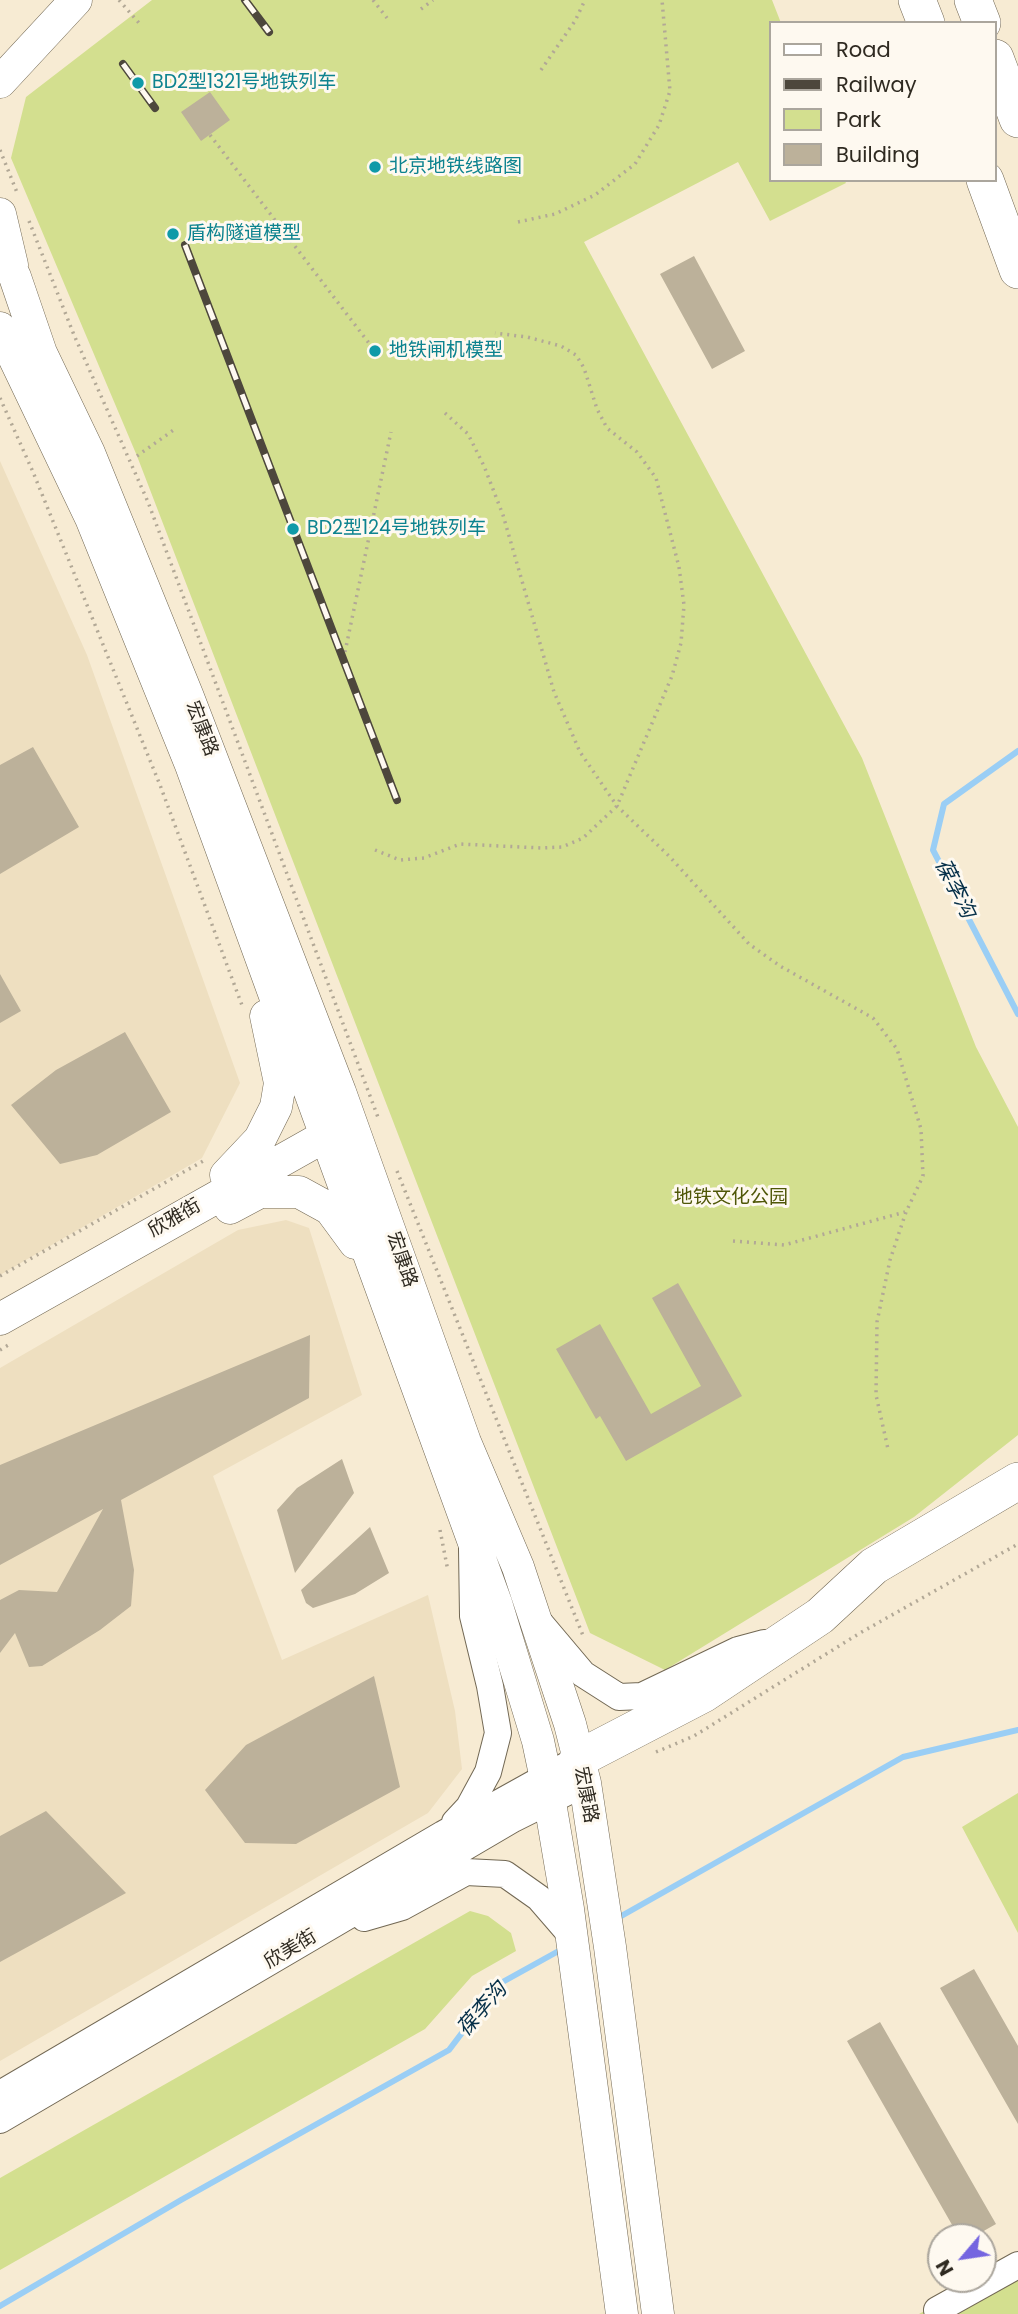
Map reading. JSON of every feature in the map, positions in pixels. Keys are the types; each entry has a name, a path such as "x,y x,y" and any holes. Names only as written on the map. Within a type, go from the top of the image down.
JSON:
{"highway":[{"path":"917,0 925,21"},
{"path":"973,0 981,21"},
{"path":"997,63 1018,119"},
{"path":"986,182 1018,270"},
{"path":"581,1771 703,1695 820,1616 874,1566 1018,1481"}],"main road":[{"path":"0,51 68,0"},
{"path":"0,82 76,0"},
{"path":"15,277 16,210"},
{"name":"宏康路","path":"0,245 15,277 41,353 89,453 188,697 336,1123 378,1274 472,1534 530,1716 548,1790 569,1922 622,2314"},
{"name":"宏康路","path":"0,328 91,519 226,863 518,1567 581,1771 610,1947 658,2314"},
{"path":"217,1167 260,1139 276,1107 280,1083 272,1038 249,962 226,863"},
{"name":"欣雅街","path":"0,1302 217,1167 336,1123"},
{"name":"欣雅街","path":"0,1319 336,1123"},
{"path":"112,1255 184,1232 260,1192 299,1192 330,1209 378,1274"}],"street":[{"path":"443,1834 470,1807 488,1772 498,1733 473,1616 472,1534"},
{"path":"534,1616 583,1674 619,1697 642,1696 738,1650 792,1634"},
{"name":"欣美街","path":"0,2120 323,1931 581,1771"},
{"name":"欣美街","path":"0,2094 443,1834 548,1790"},
{"path":"323,1931 402,1907 466,1872 505,1874 569,1922"},
{"path":"939,2314 937,2310 1018,2265"}],"path":[{"path":"119,0 139,23"},
{"path":"373,0 387,18"},
{"path":"421,9 433,0"},
{"path":"541,70 575,21 585,0"},
{"path":"518,222 555,214 596,195 635,163 659,125 670,90 662,0"},
{"path":"210,135 375,351"},
{"name":"宏康路","path":"0,150 16,210 148,502 368,1082 383,1132"},
{"path":"375,850 400,860 425,858 460,844 562,847 583,838 617,806 672,677 681,643 684,605 668,522 656,478 636,452 607,428 597,410 584,368 576,355 561,346 527,337 495,333"},
{"path":"0,398 33,472 160,785 246,1014"},
{"path":"446,413 468,434 484,466 503,515 554,692 580,752 617,806 669,856 749,944 780,966 873,1018 897,1049 920,1129 923,1176 906,1212 890,1260 877,1322 876,1395 888,1449"},
{"path":"137,456 175,429"},
{"path":"345,652 391,432"},
{"name":"欣雅街","path":"0,1276 217,1167"},
{"name":"宏康路","path":"397,1170 587,1646"},
{"path":"733,1241 784,1245 906,1212"},
{"path":"438,1517 449,1577"},
{"path":"645,1757 694,1736 860,1633 1018,1544"}],"shaded area":[{"path":"0,461 87,655 240,1083 202,1158 0,1275"},
{"path":"286,1220 309,1228 362,1395 213,1476 282,1660 428,1595 455,1711 462,1769 428,1813 0,2061 0,1368 238,1230"}],"green space":[{"name":"地铁文化公园","path":"152,0 772,0 780,21 769,21 769,182 846,183 770,221 738,162 584,242 862,758 976,1047 1018,1127 1018,1435 914,1517 665,1670 590,1633 137,456 11,158 26,97"},
{"path":"1018,1793 1018,1933 962,1827"},
{"path":"470,1911 488,1916 511,1933 516,1951 472,1976 425,2029 0,2270 0,2178"},
{"path":"1018,2259 1018,2314 919,2314 956,2293 997,2293 997,2270"}],"building":[{"path":"210,92 230,120 201,141 181,112"},
{"path":"694,256 745,351 712,369 660,274"},
{"path":"33,747 79,827 0,874 0,765"},
{"path":"0,974 21,1011 0,1023"},
{"path":"125,1032 171,1112 97,1155 60,1164 11,1105 56,1070"},
{"path":"678,1283 742,1396 626,1461 600,1416 596,1419 556,1349 600,1324 651,1414 701,1386 652,1298"},
{"path":"310,1335 309,1398 121,1500 134,1570 131,1606 100,1630 42,1666 29,1667 15,1633 0,1653 0,1600 19,1590 57,1592 103,1509 0,1565 0,1465"},
{"path":"342,1459 354,1493 295,1573 277,1510 297,1488"},
{"path":"370,1527 389,1573 355,1594 313,1608 306,1603 301,1590"},
{"path":"374,1676 400,1787 296,1844 245,1843 205,1790 246,1745"},
{"path":"46,1811 126,1893 0,1962 0,1836"},
{"path":"974,1969 1018,2046 1018,2124 940,1988"},
{"path":"880,2022 995,2223 951,2223 847,2041"}],"waterway":[{"name":"葆李沟","path":"1018,751 944,804 933,850 1018,1014"},
{"name":"葆李沟","path":"616,1919 903,1757 1018,1730"},
{"name":"葆李沟","path":"0,2306 181,2200 449,2050 499,1984 564,1948"}],"railway":[{"path":"245,0 269,32"},
{"path":"123,64 155,108"},
{"path":"185,245 397,800"}],"place":[{"name":"BD2型1321号地铁列车","path":"138,83"},
{"name":"北京地铁线路图","path":"375,167"},
{"name":"盾构隧道模型","path":"173,234"},
{"name":"地铁闸机模型","path":"375,351"},
{"name":"BD2型124号地铁列车","path":"293,529"}]}
